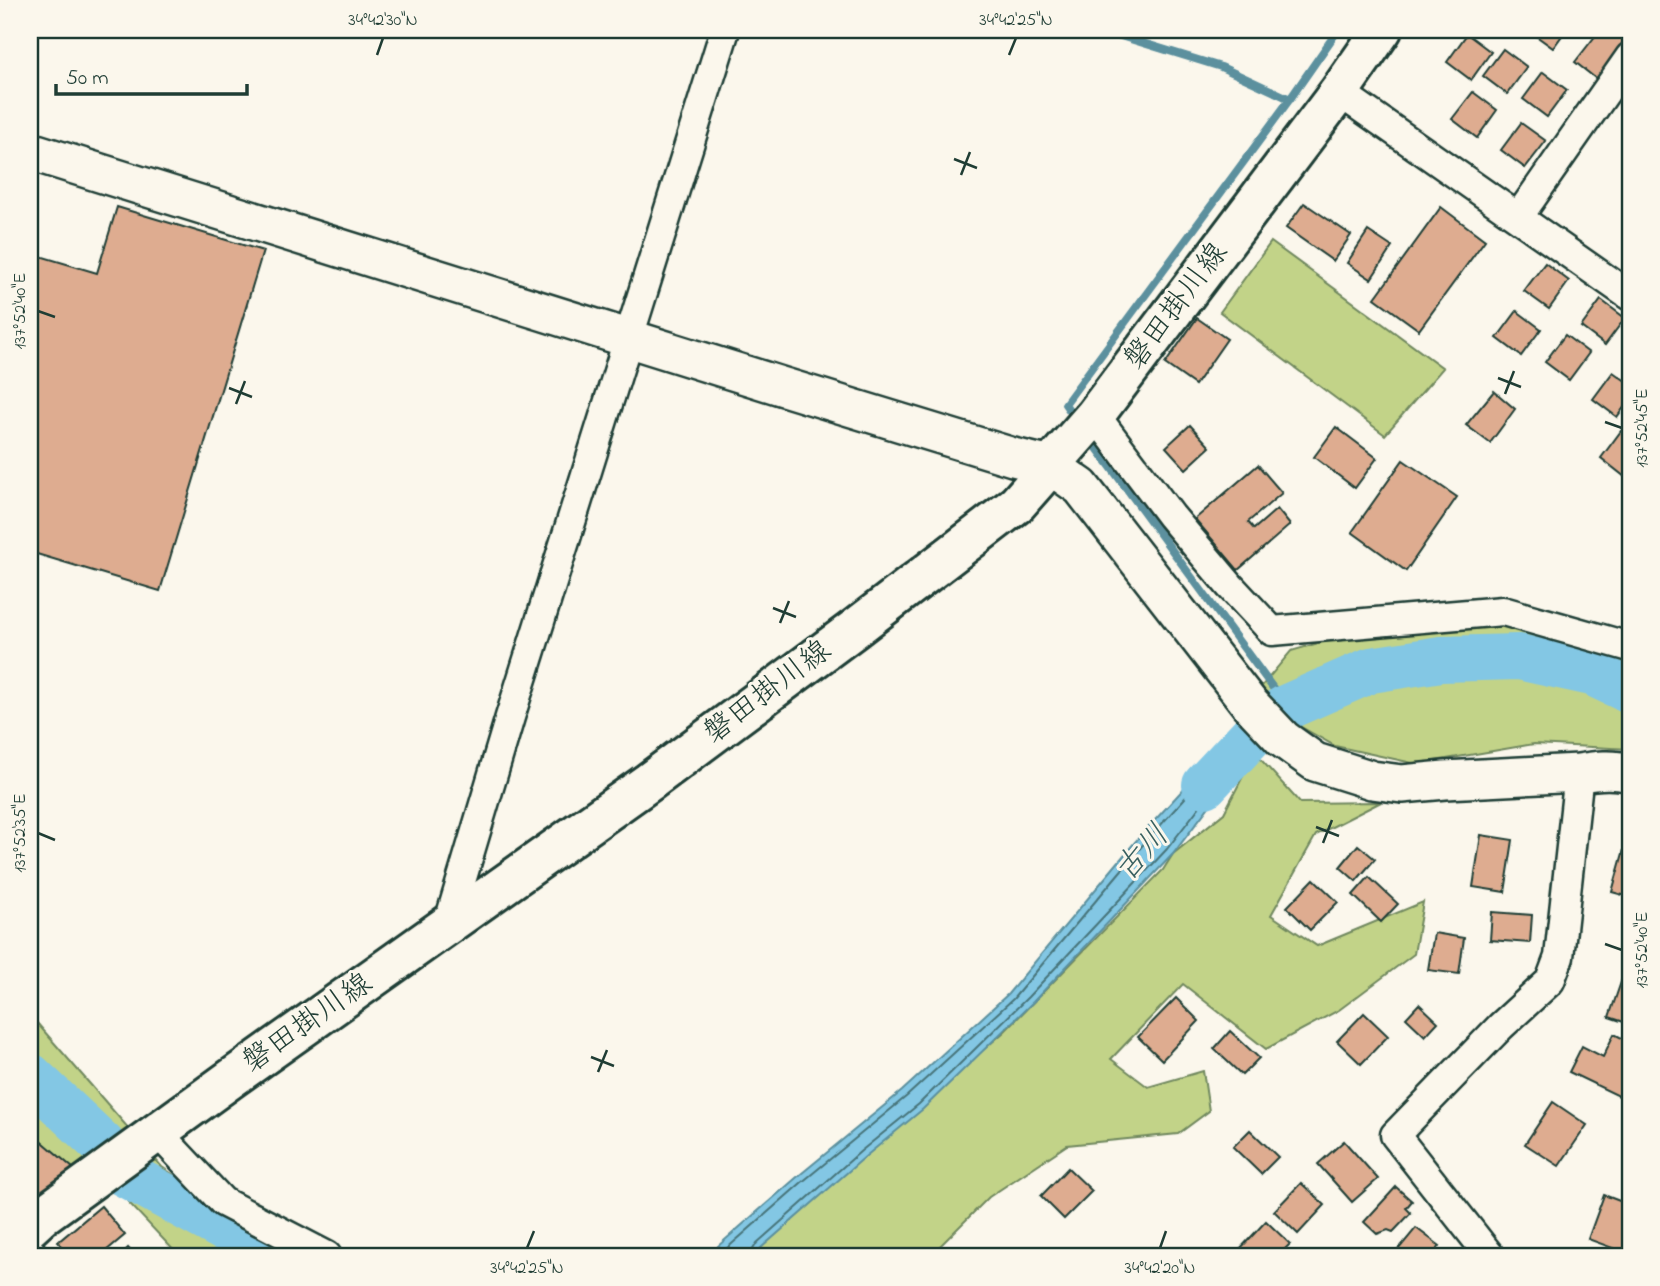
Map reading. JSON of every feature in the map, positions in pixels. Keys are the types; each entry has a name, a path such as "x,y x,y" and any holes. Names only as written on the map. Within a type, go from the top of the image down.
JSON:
{"main road":[{"name":"磐田掛川線","path":"30,1227 157,1132 649,782 1017,504 1095,415 1339,92 1382,30"}],"street":[{"path":"448,925 725,30"},
{"path":"1518,216 1630,57"},
{"path":"1339,92 1630,296"},
{"path":"30,151 784,387 1013,457 1051,466 1081,487 1249,703 1283,739 1315,762 1372,780 1402,784 1445,779 1579,773 1601,769 1630,773"},
{"path":"1095,415 1171,516 1272,631 1503,611 1630,647"},
{"path":"1490,1256 1395,1135 1501,1026 1550,981 1559,957 1579,773"},
{"path":"157,1132 223,1202 327,1256"},
{"path":"30,1251 34,1256"}],"green space":[{"path":"1271,242 1443,368 1385,435 1220,312"},
{"path":"1493,616 1630,652 1630,749 1534,744 1417,764 1335,746 1294,723 1261,687 1291,651 1400,619"},
{"path":"1255,753 1300,803 1381,802 1316,835 1271,915 1317,946 1423,902 1414,954 1339,1010 1266,1049 1183,984 1111,1059 1148,1087 1203,1071 1209,1111 1178,1134 1067,1145 989,1197 930,1256 757,1256 769,1235 1004,1032 1163,870 1173,854 1224,813"},
{"path":"30,1015 162,1167 246,1224 309,1256 179,1256 101,1173 30,1228"}],"water":[{"path":"1240,727 1254,747 1173,854 1033,1002 923,1109 761,1248 756,1256 714,1256 718,1246 902,1091 1008,994 1135,842"},
{"path":"30,1059 112,1137 92,1156 30,1095"}],"building":[{"path":"1528,30 1566,30 1553,48"},
{"path":"1600,30 1623,30 1630,35 1630,41 1599,81 1575,62"},
{"path":"1467,34 1491,52 1471,80 1447,62"},
{"path":"1503,49 1527,67 1507,94 1483,76"},
{"path":"1543,72 1567,90 1547,117 1523,99"},
{"path":"1473,92 1497,110 1477,138 1452,119"},
{"path":"1521,123 1546,141 1525,168 1501,150"},
{"path":"1304,203 1351,235 1333,261 1286,228"},
{"path":"117,207 263,251 160,591 30,552 30,253 97,273"},
{"path":"1441,207 1485,240 1419,330 1375,298"},
{"path":"1368,231 1392,247 1371,279 1347,263"},
{"path":"1545,263 1569,281 1549,309 1524,291"},
{"path":"1601,300 1625,318 1605,345 1581,327"},
{"path":"1517,311 1541,329 1521,356 1497,338"},
{"path":"1197,318 1227,339 1195,385 1165,364"},
{"path":"1565,335 1589,353 1569,380 1545,362"},
{"path":"1613,372 1630,384 1630,399 1617,417 1593,399"},
{"path":"1494,391 1515,409 1490,443 1466,425"},
{"path":"1190,425 1210,447 1186,469 1166,447"},
{"path":"1336,427 1377,458 1355,488 1314,457"},
{"path":"1621,431 1630,438 1630,470 1625,477 1601,458"},
{"path":"1403,460 1457,497 1406,571 1352,532"},
{"path":"1258,465 1282,493 1248,522 1254,529 1277,509 1290,525 1238,570 1195,519"},
{"path":"1481,835 1513,840 1505,892 1473,887"},
{"path":"1627,839 1630,840 1630,897 1612,892"},
{"path":"1358,845 1375,859 1356,881 1340,867"},
{"path":"1369,877 1398,904 1381,922 1353,895"},
{"path":"1314,879 1338,902 1310,930 1287,907"},
{"path":"1492,912 1532,915 1530,943 1490,940"},
{"path":"1434,933 1464,938 1459,974 1428,970"},
{"path":"1622,979 1630,982 1630,1024 1609,1017"},
{"path":"1176,998 1199,1021 1162,1060 1138,1037"},
{"path":"1419,1004 1438,1022 1425,1036 1406,1018"},
{"path":"1364,1013 1388,1036 1361,1064 1337,1041"},
{"path":"1230,1031 1259,1058 1242,1075 1214,1049"},
{"path":"1614,1034 1630,1042 1630,1089 1625,1099 1569,1072 1582,1046 1603,1057"},
{"path":"1553,1102 1587,1125 1559,1166 1525,1144"},
{"path":"1250,1130 1278,1157 1261,1174 1233,1147"},
{"path":"30,1131 74,1169 30,1202"},
{"path":"1344,1141 1378,1179 1352,1202 1318,1164"},
{"path":"1068,1168 1092,1191 1064,1219 1041,1196"},
{"path":"1301,1183 1325,1205 1298,1234 1274,1211"},
{"path":"1396,1187 1412,1201 1406,1208 1411,1213 1393,1232 1388,1230 1377,1234 1364,1222"},
{"path":"1604,1195 1630,1205 1630,1242 1626,1253 1588,1239"},
{"path":"101,1206 125,1235 100,1256 69,1256 58,1242"},
{"path":"1266,1221 1290,1244 1278,1256 1246,1256 1239,1250"},
{"path":"1416,1228 1440,1246 1432,1256 1393,1256"},
{"path":"128,1248 135,1256 120,1256"}],"waterway":[{"path":"1101,30 1221,67 1290,99"},
{"path":"1076,420 1065,404 1338,30"},
{"path":"1088,436 1287,707"},
{"name":"古川","path":"1205,785 1268,718 1371,670 1441,659 1519,657 1592,673 1630,691"},
{"path":"30,1076 102,1144 121,1172 275,1256"}]}
